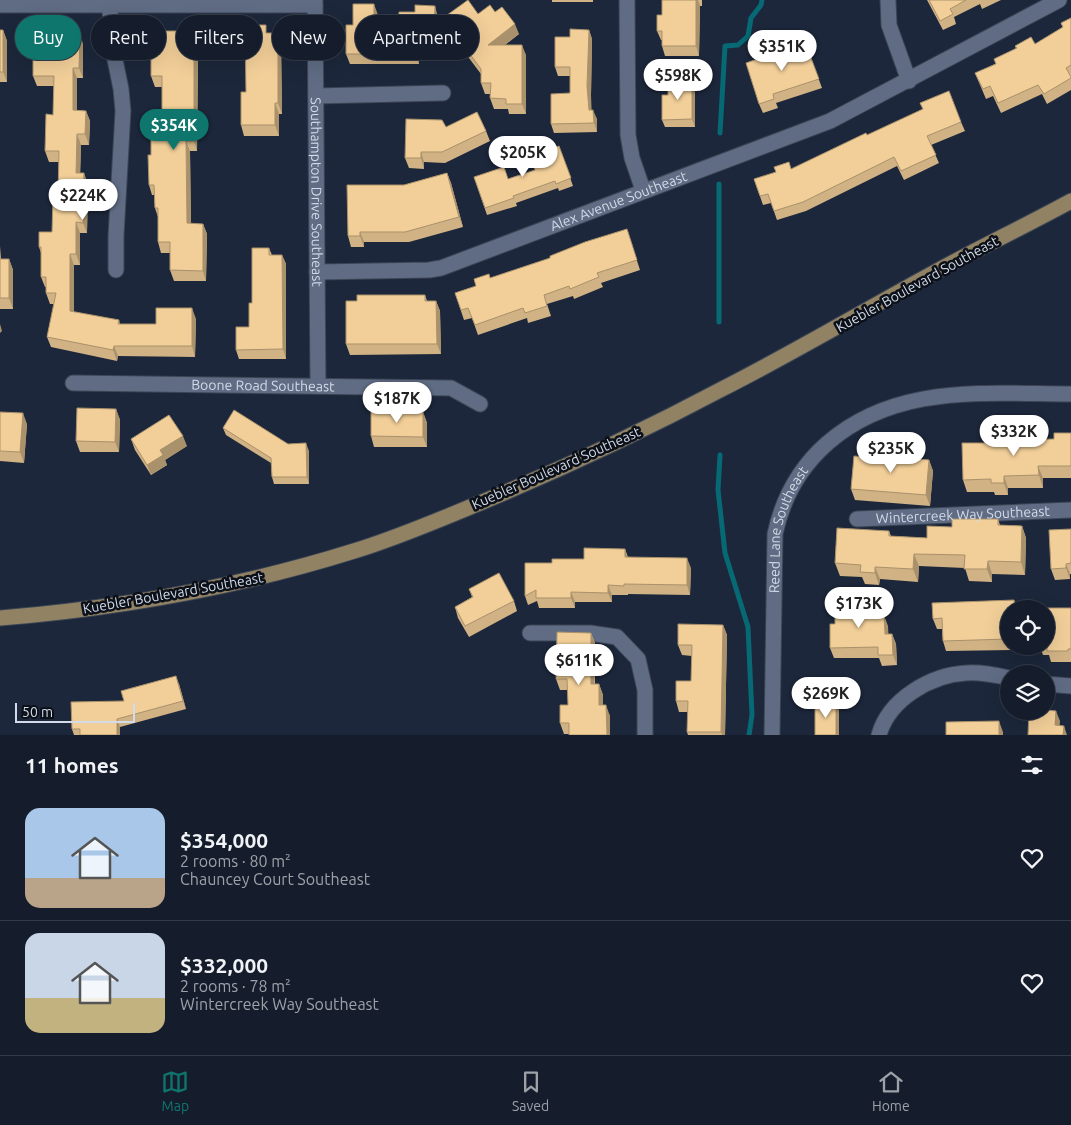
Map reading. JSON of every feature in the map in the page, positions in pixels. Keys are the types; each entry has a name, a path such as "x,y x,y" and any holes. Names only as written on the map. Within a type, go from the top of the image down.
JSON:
{"main road":[{"name":"Kuebler Boulevard Southeast","path":"0,618 89,609 175,596 245,581 294,569 357,550 426,525 519,487 714,394 938,271 1071,201"}],"street":[{"path":"627,0 628,135 632,158 643,190"},
{"path":"888,0 889,25 909,81"},
{"name":"Alex Avenue Southeast","path":"317,272 429,270 441,268 643,190 830,121 909,81 1059,0"},
{"path":"0,5 109,2 315,2"},
{"path":"109,2 113,50 121,89 123,111 116,270"},
{"name":"Southampton Drive Southeast","path":"315,2 318,386"},
{"path":"316,96 443,93"},
{"name":"Boone Road Southeast","path":"73,383 451,388 480,404"},
{"name":"Reed Lane Southeast","path":"772,735 774,549 778,520 799,474 808,462 842,431 856,422 887,409 924,398 969,394 1071,394"},
{"name":"Wintercreek Way Southeast","path":"857,520 1071,510"},
{"path":"530,633 590,633 616,637 638,659 645,690 645,735"},
{"path":"880,735 887,717 897,706 913,691 931,681 964,673 1000,676"},
{"path":"1055,685 1071,686"}],"building":[{"path":"468,0 478,14 490,5 495,12 502,7 515,24 488,45 522,45 522,104 506,104 506,99 490,98 491,83 481,83 481,69 474,60 479,60 479,15 447,15"},
{"path":"662,0 696,0 696,46 662,46 662,31 657,31 657,15 662,15"},
{"path":"929,0 966,0 950,9 953,14 940,21"},
{"path":"353,4 374,4 374,15 355,15 355,54 346,54 346,25 353,25"},
{"path":"415,5 435,6 435,15 399,15 399,12 415,12"},
{"path":"1071,18 1071,65 1066,68 1071,78 1044,94 1038,85 998,103 990,86 983,89 975,73 996,64 994,59 1017,48 1015,46 1031,37 1035,44 1063,27 1061,23"},
{"path":"262,25 266,25 266,33 272,33 272,60 278,60 278,103 275,103 275,125 241,125 241,92 246,92 246,60 262,60"},
{"path":"570,29 589,30 587,86 589,110 593,110 594,123 551,124 551,94 570,93 570,67 555,67 555,37 570,37"},
{"path":"0,30 3,30 3,72 0,72"},
{"path":"166,31 176,31 176,60 194,60 194,141 186,141 187,223 203,224 203,271 170,270 170,242 158,242 158,208 155,208 154,185 149,185 148,155 151,155 151,118 162,118 162,76 151,76 151,60 166,60"},
{"path":"805,42 819,79 773,94 774,99 759,104 746,63"},
{"path":"33,60 79,60 79,68 73,68 73,110 86,111 85,134 77,134 76,173 84,173 83,223 76,222 76,254 70,254 70,311 119,320 118,324 156,324 156,308 192,308 192,346 114,346 113,350 47,337 56,293 46,293 46,277 41,277 39,232 52,232 53,195 58,195 59,151 45,151 46,114 53,115 54,76 33,76"},
{"path":"668,80 692,80 692,119 662,120 662,95 668,95"},
{"path":"949,91 961,122 927,136 936,155 901,171 894,157 803,202 774,211 768,194 760,196 754,179 776,172 774,167 789,162 791,169 866,133 867,135 923,109 920,103"},
{"path":"477,112 486,131 442,152 421,152 421,158 405,158 406,119 442,120 446,127"},
{"path":"559,146 571,178 556,184 555,181 485,208 474,177 504,167 508,179 535,170 530,156"},
{"path":"447,173 459,217 405,232 360,232 360,236 348,236 347,185 404,185"},
{"path":"627,229 637,260 597,273 599,277 570,289 569,286 544,295 547,306 525,313 523,308 475,325 468,308 461,310 455,293 476,286 474,279 489,274 490,278 550,258 550,256 585,242"},
{"path":"252,248 269,248 269,255 282,255 283,349 236,350 236,327 249,327 249,303 252,303"},
{"path":"0,259 9,259 9,298 0,298"},
{"path":"357,295 425,295 425,301 436,301 437,344 346,344 346,301 357,301"},
{"path":"77,408 116,409 115,442 76,441"},
{"path":"234,410 288,444 306,443 307,477 272,477 271,458 223,428"},
{"path":"0,412 23,413 20,452 0,451"},
{"path":"371,412 423,412 423,437 371,436"},
{"path":"169,415 183,436 160,450 163,455 147,465 131,439"},
{"path":"997,433 1011,433 1011,440 1054,439 1054,433 1071,433 1071,466 1038,466 1039,475 1004,476 1004,483 991,483 991,479 963,480 962,443 997,443"},
{"path":"891,446 904,446 903,458 929,460 926,495 851,489 854,456 890,459"},
{"path":"952,519 998,519 998,525 1022,526 1021,562 988,561 987,569 964,569 965,555 914,554 913,569 875,567 875,573 860,572 861,565 835,563 837,528 889,531 889,536 927,538 927,526 952,527"},
{"path":"1071,529 1071,563 1066,564 1066,568 1051,569 1049,530"},
{"path":"584,548 625,549 625,557 687,558 687,585 608,585 608,593 571,592 571,598 536,598 536,590 525,596 525,563 552,563 552,559 584,559"},
{"path":"499,573 514,601 465,626 455,607 473,597 469,589"},
{"path":"1000,601 1000,639 943,641 942,618 933,619 932,603"},
{"path":"835,603 866,603 866,615 884,615 885,634 892,634 893,655 878,655 878,647 830,648 830,624 835,624"},
{"path":"1055,608 1071,608 1071,649 1068,649 1068,651 1055,651"},
{"path":"678,624 723,625 721,732 687,732 688,701 676,701 676,681 691,681 692,645 678,645"},
{"path":"557,632 591,633 591,684 599,684 599,705 606,705 607,735 569,735 569,723 560,723 560,705 568,705 567,679 556,679"},
{"path":"176,676 183,701 117,719 117,735 80,735 80,729 72,729 71,702 124,701 121,691"},
{"path":"815,703 836,703 836,735 815,735"},
{"path":"1055,711 1056,711 1055,725 1064,726 1063,735 1028,735 1029,720 1055,720"},
{"path":"999,721 999,735 946,735 946,722"}],"waterway":[{"path":"720,133 725,46 738,45 748,36 751,18 761,5 762,0"},
{"path":"719,184 719,322"},
{"path":"720,455 718,490 725,553 748,627 752,715 749,735"}]}
